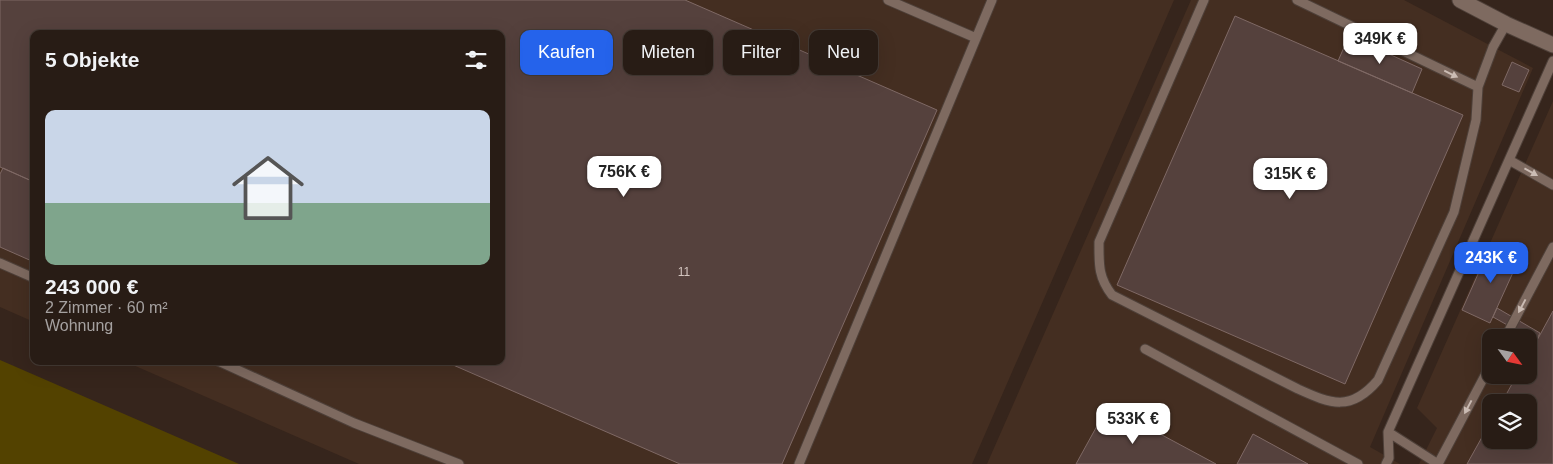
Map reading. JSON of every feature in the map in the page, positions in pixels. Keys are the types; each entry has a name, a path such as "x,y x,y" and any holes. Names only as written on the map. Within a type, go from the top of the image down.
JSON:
{"street":[{"path":"1460,0 1506,24 1553,45"}],"lane":[{"path":"888,0 976,38"},
{"path":"799,464 992,0"},
{"path":"1204,0 1099,242 1099,268 1104,284 1112,295 1298,389 1321,399 1335,402 1353,401 1368,392 1378,380 1454,212 1476,120 1478,87 1493,47 1506,24"},
{"path":"1297,0 1478,87"},
{"path":"1386,464 1389,458 1388,432 1553,61"},
{"path":"1509,160 1553,185"},
{"path":"1510,329 1553,247"},
{"path":"0,263 30,276"},
{"path":"1145,349 1358,464"},
{"path":"227,365 354,423 459,464"},
{"path":"1388,432 1438,464 1482,381"}],"shaded area":[{"path":"0,0 1174,0 972,464 359,464 133,365 505,365 505,30 30,30 30,320 0,307"},
{"path":"1191,0 1404,0 1533,68 1370,447 1400,464 987,464"},
{"path":"1553,101 1553,464 1419,464 1437,428 1417,408"},
{"path":"0,360 239,464 0,464"}],"building":[{"path":"0,0 685,0 754,30 723,30 723,75 799,75 799,50 809,54 809,75 857,75 937,110 782,464 680,464 453,365 505,365 505,30 30,30 30,180 0,167"},
{"path":"1235,16 1463,115 1345,384 1117,285"},
{"path":"1349,36 1422,69 1412,93 1338,61"},
{"path":"1512,62 1529,70 1519,92 1502,85"},
{"path":"3,168 30,180 30,260 0,247 0,174"},
{"path":"1491,245 1520,257 1490,323 1462,310"},
{"path":"1497,308 1533,329 1514,329 1493,317"},
{"path":"1553,311 1553,464 1467,464 1482,437 1482,449 1537,449 1537,394 1506,394 1512,384 1538,384 1538,338"},
{"path":"1108,406 1216,464 1076,464"},
{"path":"1253,434 1308,464 1237,464"}]}
